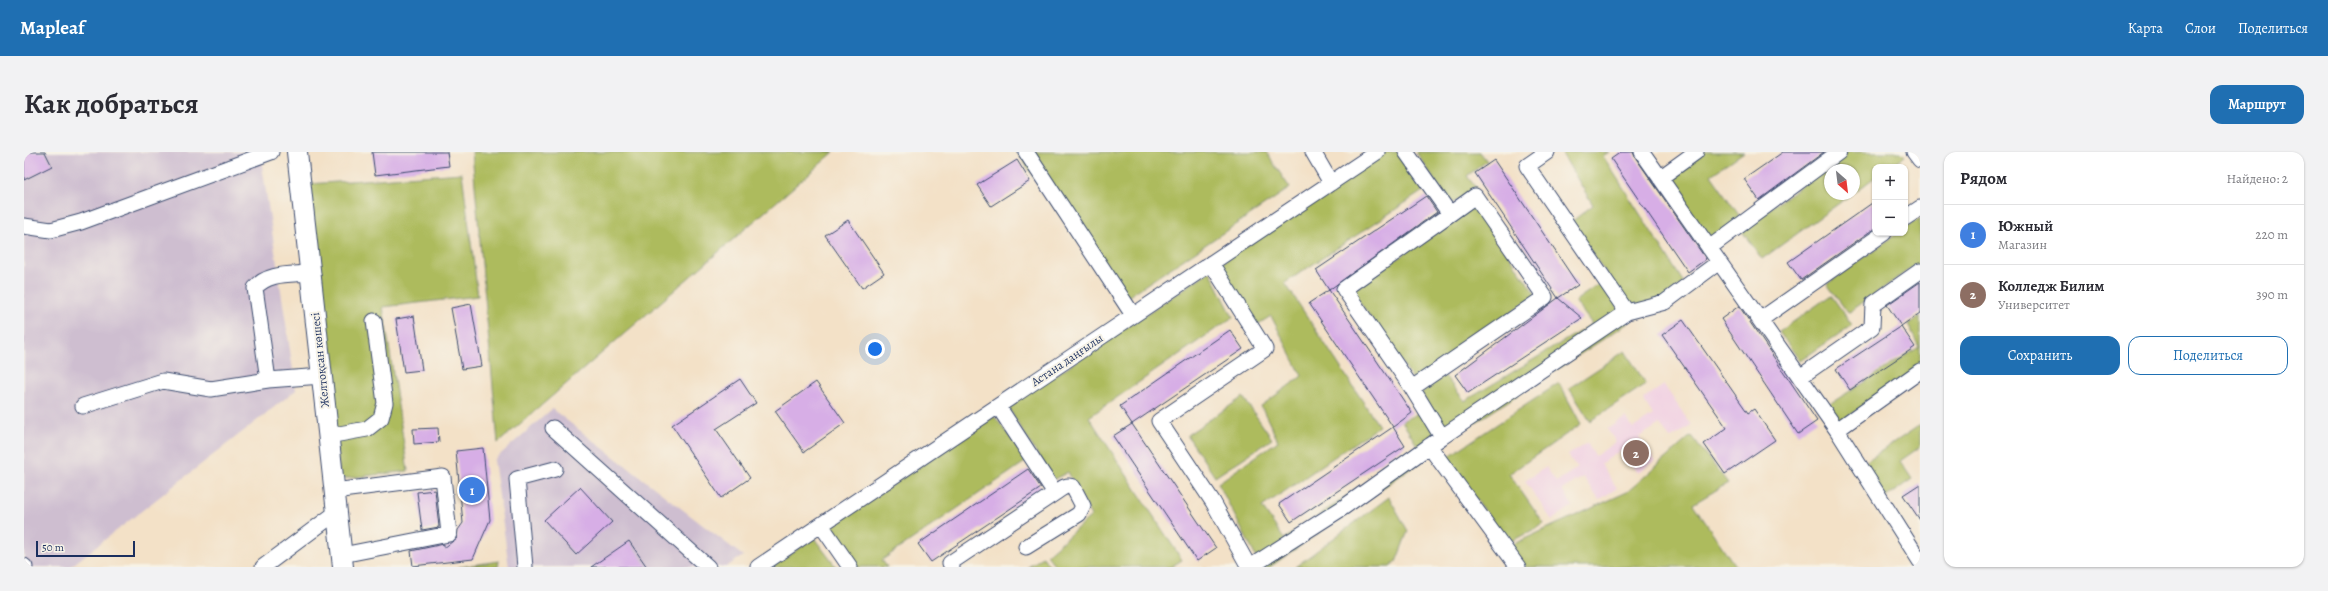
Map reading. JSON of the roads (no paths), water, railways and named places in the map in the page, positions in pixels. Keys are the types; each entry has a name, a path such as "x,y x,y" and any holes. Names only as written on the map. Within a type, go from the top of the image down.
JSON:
{"main road":[{"name":"Желтоқсан көшесі","path":"297,152 342,561"}],"street":[{"path":"24,226 51,230 81,222 271,152"},
{"path":"1026,152 1134,315"},
{"path":"1313,152 1331,183"},
{"name":"Астана даңғылы","path":"758,567 1377,152"},
{"path":"1406,152 1450,214"},
{"path":"1547,152 1527,166 1627,312"},
{"path":"1642,152 1837,430 1920,561"},
{"path":"1660,178 1696,152"},
{"path":"1709,248 1839,152"},
{"path":"1914,152 1920,160"},
{"path":"1412,388 1546,297 1475,196 1344,289 1412,388 1442,437"},
{"path":"1908,216 1920,208"},
{"path":"1760,320 1880,236"},
{"path":"1211,263 1265,350 1159,421 1213,502 1250,567 1344,507 1442,437 1627,312 1665,302 1719,262"},
{"path":"1800,377 1872,327 1873,304 1920,271"},
{"path":"268,380 255,288 260,282 273,276 310,273"},
{"path":"328,436 367,429 381,418 385,403 374,321"},
{"path":"1837,430 1920,371"},
{"path":"83,406 163,381 211,389 268,380 322,376"},
{"path":"998,406 1055,493"},
{"path":"553,428 708,567"},
{"path":"1429,446 1518,567"},
{"path":"525,567 517,479 555,469"},
{"path":"334,491 443,477 449,534 342,561"},
{"path":"952,567 950,563 1063,487 1069,485 1073,487 1082,502 1079,514 1026,547"},
{"path":"263,567 278,561 337,512"},
{"path":"821,525 850,567"}],"place":[{"name":"Колледж Билим","path":"1636,453"},
{"name":"Южный","path":"472,490"}]}
